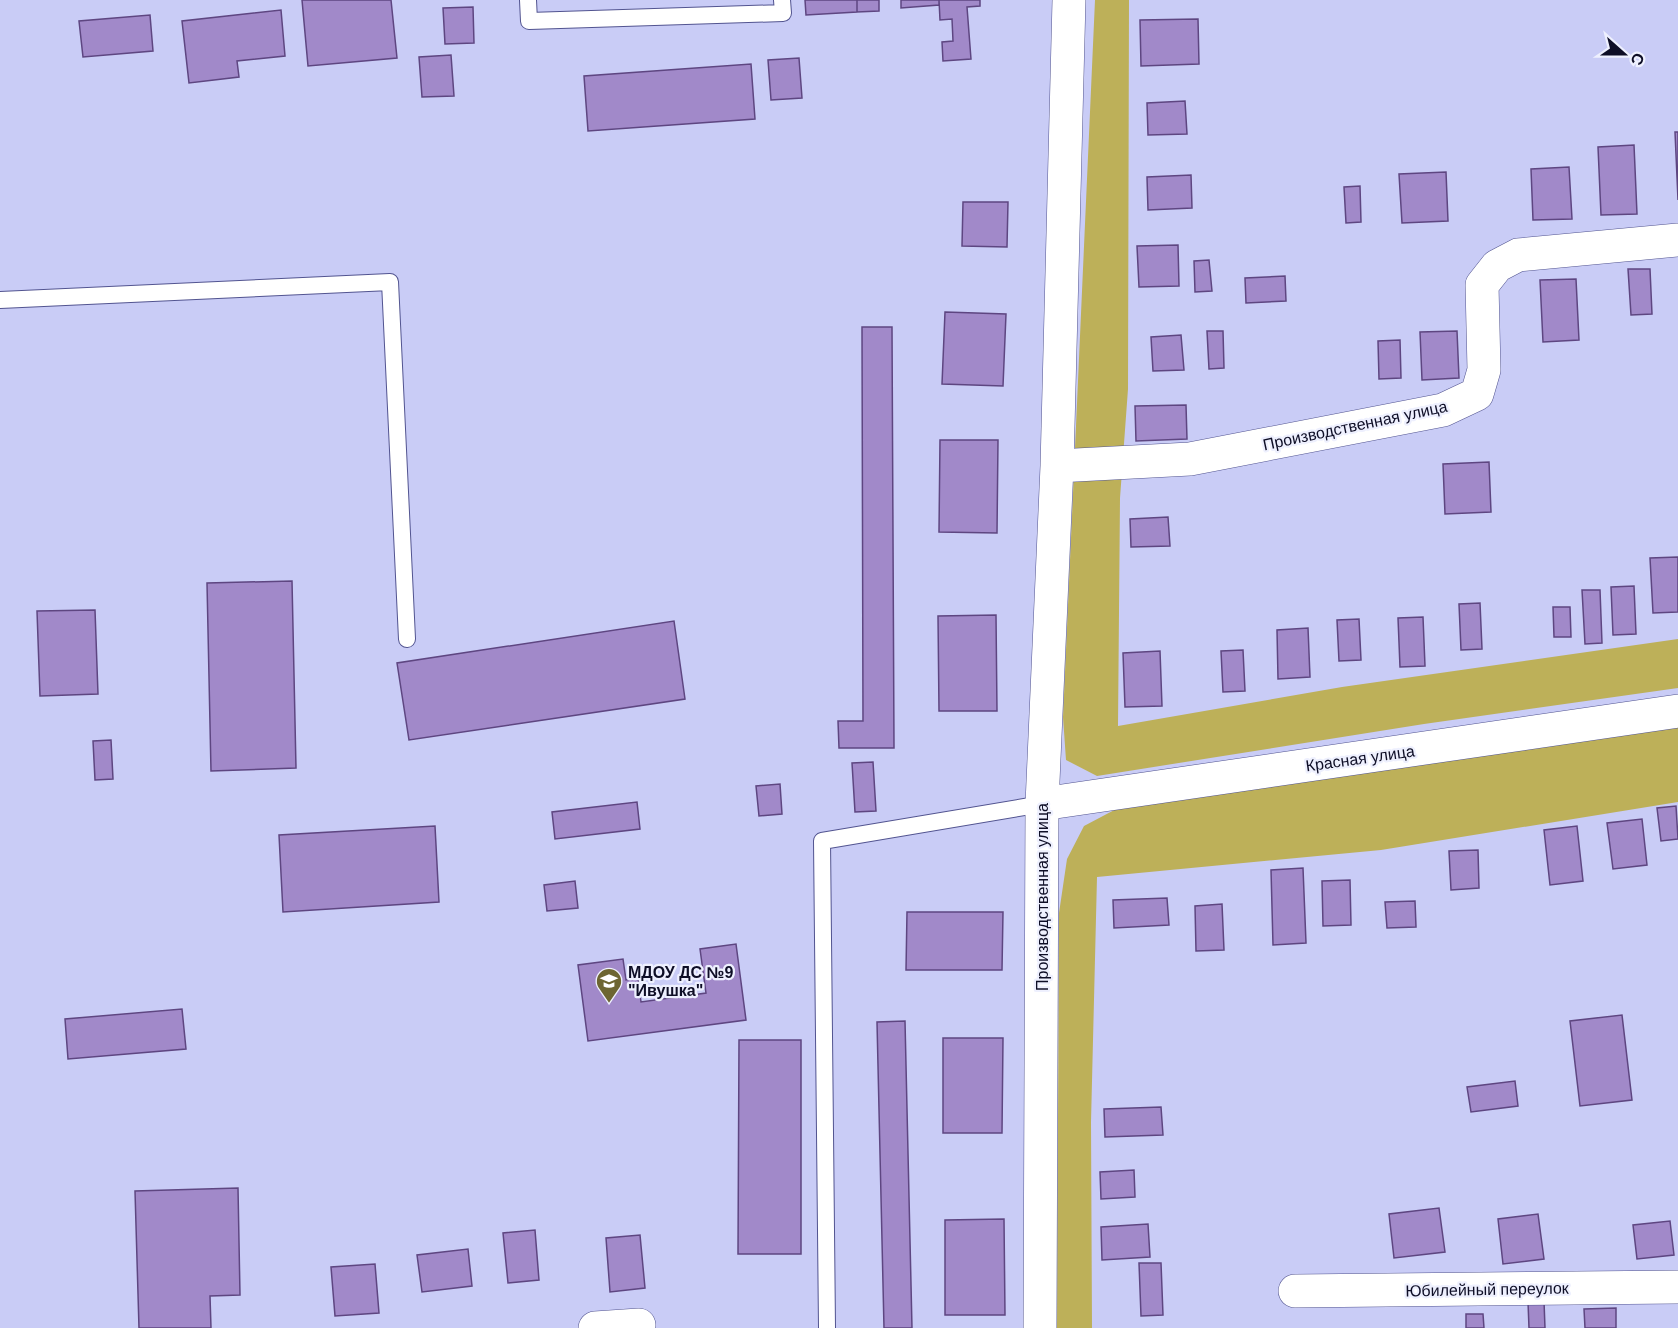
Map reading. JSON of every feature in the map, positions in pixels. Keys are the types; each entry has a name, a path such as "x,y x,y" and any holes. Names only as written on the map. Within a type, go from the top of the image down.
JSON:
{"street":[{"name":"Производственная улица","path":"1040,1328 1042,804 1057,466 1069,0"},
{"name":"Производственная улица","path":"1057,466 1190,459 1443,410 1477,394 1484,370 1482,285 1497,266 1518,255 1678,240"},
{"name":"Красная улица","path":"1042,804 1678,711"},
{"name":"Юбилейный переулок","path":"1295,1291 1678,1287"},
{"path":"595,1328 639,1325"}],"lane":[{"path":"528,0 529,21 783,13 782,0"},
{"path":"0,300 390,282 407,639"},
{"path":"827,1328 822,841 1042,804"}],"shaded area":[{"path":"1095,0 1129,0 1128,389 1120,498 1118,726 1342,687 1678,639 1678,688 1424,724 1097,776 1066,760 1063,717"},
{"path":"1678,726 1678,802 1381,850 1097,877 1091,1122 1092,1328 1057,1328 1059,913 1067,859 1084,826 1120,807"}],"building":[{"path":"302,0 391,0 397,58 308,66"},
{"path":"805,0 857,0 857,12 806,15"},
{"path":"857,0 879,0 879,11 857,12"},
{"path":"901,0 939,0 939,5 901,8"},
{"path":"939,0 980,0 980,6 967,7 971,59 943,61 942,42 953,41 952,19 940,20"},
{"path":"473,7 474,43 445,44 443,8"},
{"path":"281,10 285,56 237,61 239,77 189,83 182,21"},
{"path":"150,15 153,51 83,57 79,21"},
{"path":"1198,19 1199,64 1141,66 1140,20"},
{"path":"451,55 454,96 422,97 419,57"},
{"path":"799,58 802,98 771,100 768,60"},
{"path":"751,64 755,119 588,131 584,76"},
{"path":"1185,101 1187,134 1148,135 1147,103"},
{"path":"1675,132 1678,132 1678,200"},
{"path":"1634,145 1637,214 1601,215 1598,147"},
{"path":"1569,167 1572,219 1533,220 1531,169"},
{"path":"1446,172 1448,221 1402,223 1399,174"},
{"path":"1191,175 1192,208 1148,210 1147,177"},
{"path":"1360,186 1361,222 1346,223 1344,187"},
{"path":"963,202 1008,202 1007,247 962,246"},
{"path":"1178,245 1179,286 1139,287 1137,246"},
{"path":"1209,260 1212,291 1195,292 1194,261"},
{"path":"1628,269 1650,269 1652,314 1631,315"},
{"path":"1285,276 1286,301 1246,303 1245,278"},
{"path":"1576,279 1579,340 1543,342 1540,280"},
{"path":"945,312 1006,314 1003,386 942,384"},
{"path":"862,327 892,327 894,748 839,748 838,721 863,721"},
{"path":"1207,331 1223,331 1224,368 1209,369"},
{"path":"1457,331 1459,378 1422,380 1420,332"},
{"path":"1181,335 1184,370 1153,371 1151,337"},
{"path":"1400,340 1401,378 1379,379 1378,341"},
{"path":"1186,405 1187,439 1136,441 1135,406"},
{"path":"940,440 998,440 997,533 939,532"},
{"path":"1489,462 1491,512 1445,514 1443,464"},
{"path":"1168,517 1170,546 1131,547 1130,519"},
{"path":"1678,557 1678,612 1653,613 1650,558"},
{"path":"292,581 296,768 211,771 207,583"},
{"path":"1634,586 1636,634 1613,635 1611,587"},
{"path":"1582,590 1600,590 1602,643 1585,644"},
{"path":"1480,603 1482,649 1461,650 1459,604"},
{"path":"1553,607 1570,607 1571,637 1554,637"},
{"path":"95,610 98,694 40,696 37,611"},
{"path":"996,615 997,711 939,711 938,616"},
{"path":"1423,617 1425,666 1400,667 1398,618"},
{"path":"1359,619 1361,660 1339,661 1337,620"},
{"path":"674,621 685,699 409,740 397,663"},
{"path":"1308,628 1310,677 1278,679 1277,630"},
{"path":"1243,650 1245,691 1223,692 1221,651"},
{"path":"1160,651 1162,706 1125,707 1123,653"},
{"path":"111,740 113,779 95,780 93,741"},
{"path":"873,762 876,811 855,812 852,763"},
{"path":"780,784 782,814 759,816 756,786"},
{"path":"637,802 640,829 555,839 552,812"},
{"path":"1676,806 1678,839 1661,841 1657,808"},
{"path":"1642,819 1647,865 1613,869 1607,823"},
{"path":"435,826 439,902 283,912 279,835"},
{"path":"1577,826 1583,881 1550,885 1544,830"},
{"path":"1478,850 1479,888 1451,890 1449,851"},
{"path":"1303,868 1306,943 1273,945 1271,870"},
{"path":"1350,880 1351,925 1323,926 1322,881"},
{"path":"575,881 578,908 547,911 544,885"},
{"path":"1167,898 1169,925 1114,928 1113,900"},
{"path":"1415,901 1416,927 1387,928 1385,902"},
{"path":"1222,904 1224,950 1196,951 1195,906"},
{"path":"907,912 1003,912 1002,970 906,970"},
{"path":"736,944 746,1020 588,1041 578,965 623,959 626,980 638,978 641,1002 706,993 700,949"},
{"path":"182,1009 186,1049 68,1059 65,1019"},
{"path":"1622,1015 1632,1100 1580,1106 1570,1021"},
{"path":"905,1021 912,1328 884,1328 877,1022"},
{"path":"943,1038 1003,1038 1002,1133 943,1133"},
{"path":"739,1040 801,1040 801,1254 738,1254"},
{"path":"1515,1081 1518,1106 1471,1112 1467,1087"},
{"path":"1161,1107 1163,1135 1105,1137 1104,1109"},
{"path":"1134,1170 1135,1197 1101,1199 1100,1172"},
{"path":"238,1188 240,1295 210,1296 211,1328 139,1328 135,1191"},
{"path":"1439,1208 1445,1252 1394,1258 1389,1214"},
{"path":"1538,1214 1544,1259 1503,1264 1498,1219"},
{"path":"1004,1219 1005,1315 945,1315 945,1220"},
{"path":"1670,1221 1674,1255 1637,1259 1633,1225"},
{"path":"1148,1224 1150,1257 1102,1260 1101,1227"},
{"path":"535,1230 539,1280 508,1283 503,1233"},
{"path":"640,1235 645,1288 610,1292 606,1238"},
{"path":"468,1249 472,1286 422,1292 417,1255"},
{"path":"1139,1263 1161,1263 1163,1315 1141,1316"},
{"path":"375,1264 379,1313 335,1316 331,1267"},
{"path":"1544,1301 1545,1328 1529,1328 1528,1302"},
{"path":"1616,1308 1616,1328 1585,1328 1584,1309"},
{"path":"1466,1314 1483,1314 1484,1328 1466,1328"}],"place":[{"name":"МДОУ ДС №9 \"Ивушка\"","path":"609,1004"}]}
